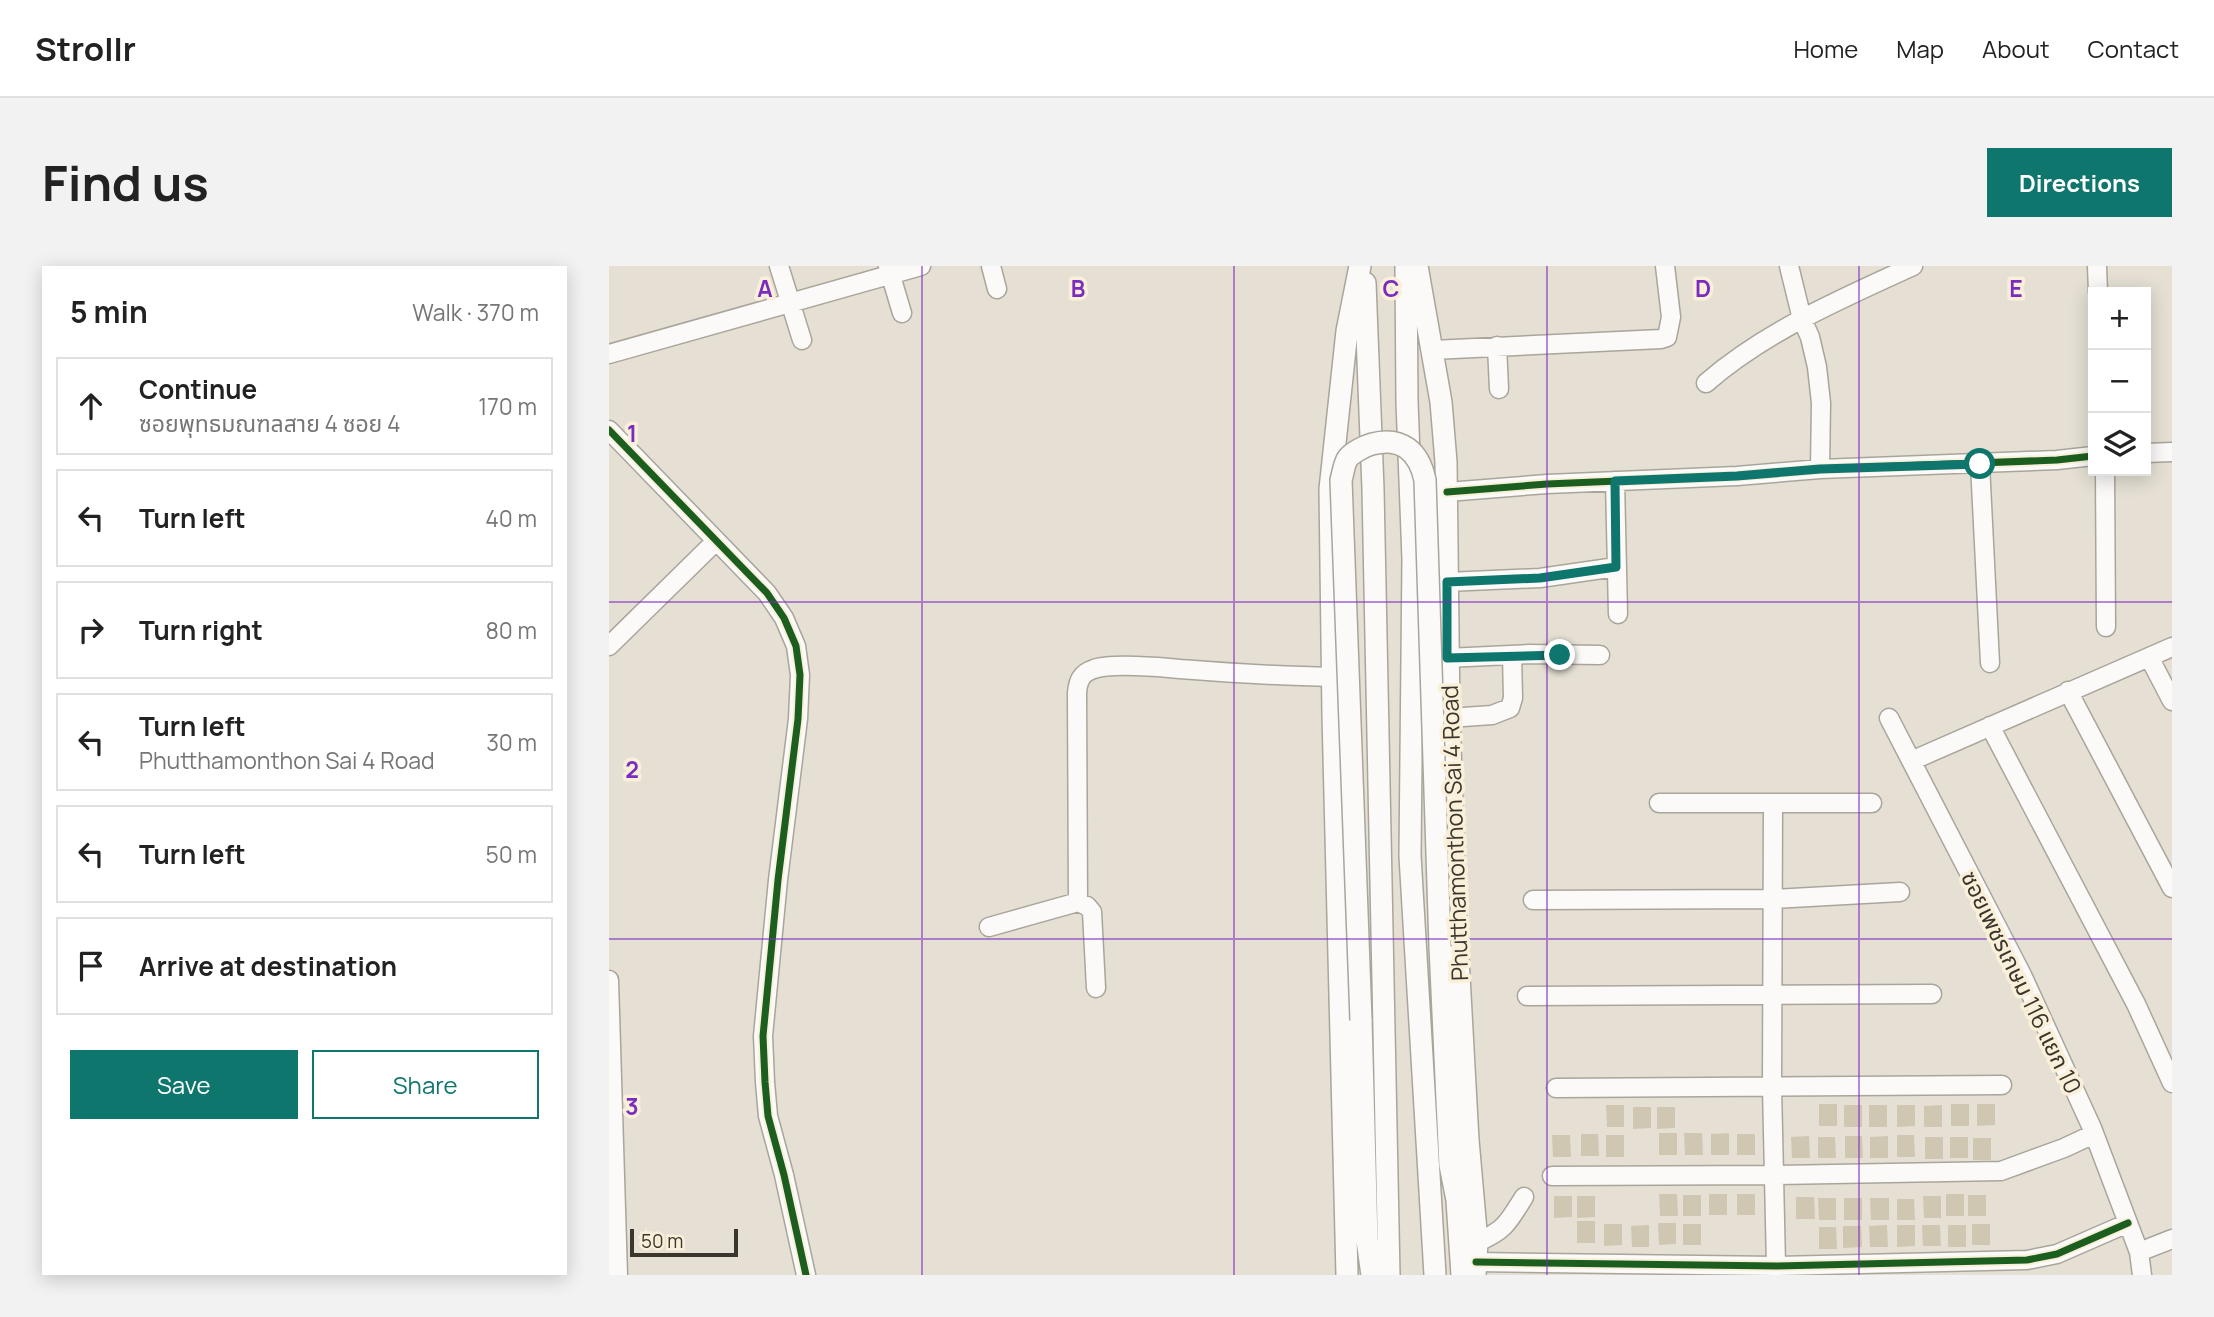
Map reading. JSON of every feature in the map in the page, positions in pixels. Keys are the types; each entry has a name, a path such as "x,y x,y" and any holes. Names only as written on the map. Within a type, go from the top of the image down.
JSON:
{"main road":[{"path":"1347,1275 1330,489 1345,343 1362,266"},
{"path":"1362,266 1373,489 1389,1275"},
{"name":"Phutthamonthon Sai 4 Road","path":"1406,266 1407,402 1413,559 1410,856 1437,1275"},
{"name":"Phutthamonthon Sai 4 Road","path":"1417,266 1441,402 1447,492 1448,718 1473,1263"},
{"path":"1365,1275 1367,1240 1361,1020 1341,480 1347,459 1365,446 1380,442 1401,444 1412,453 1421,464 1425,480 1450,1165 1473,1263"},
{"path":"1437,1275 1450,1165"},
{"path":"1367,1240 1372,1275"}],"street":[{"path":"779,266 802,340"},
{"path":"609,354 790,303 889,270 922,266"},
{"path":"991,266 997,289"},
{"path":"1433,350 1654,340 1667,337 1671,317 1665,266"},
{"path":"1789,266 1817,367 1821,403 1820,469"},
{"path":"1706,383 1728,364 1802,319 1913,266"},
{"path":"2097,266 2098,287"},
{"path":"889,270 902,313"},
{"path":"1497,346 1499,389"},
{"path":"609,430 767,593 784,618 796,646 800,675 798,719 779,870 763,1036 768,1116 806,1275"},
{"path":"2151,453 2172,452"},
{"path":"1447,492 1820,469 1980,464 2088,456"},
{"path":"1980,464 1990,663"},
{"path":"2105,476 2106,627"},
{"path":"1615,481 1618,614"},
{"path":"609,646 716,541"},
{"path":"1447,582 1540,578 1616,567"},
{"path":"1911,761 2172,648"},
{"path":"1448,718 1492,715 1510,708 1513,698 1513,655"},
{"path":"1447,658 1600,655"},
{"path":"2149,657 2172,701"},
{"path":"1078,902 1077,693 1083,674 1096,668 1153,667 1273,676 1332,677"},
{"path":"2069,691 2172,888"},
{"name":"ซอยเพชรเกษม 116 แยก 10","path":"1889,718 2022,975 2094,1133 2139,1252 2142,1275"},
{"path":"1990,726 2136,1004 2172,1083"},
{"path":"1659,803 1872,803"},
{"path":"1773,804 1772,1087 1776,1266"},
{"path":"1533,900 1772,898 1900,892"},
{"path":"989,927 1078,902 1087,906 1092,912 1096,988"},
{"path":"609,980 613,1225 618,1275"},
{"path":"1527,996 1931,994"},
{"path":"1556,1088 2002,1085"},
{"path":"1552,1176 2001,1171 2064,1148 2094,1133"},
{"path":"1473,1263 1494,1235 1506,1226 1524,1197"},
{"path":"1473,1263 1776,1266 2027,1260 2057,1254 2128,1223"},
{"path":"2139,1252 2172,1239"}],"building":[{"path":"1819,1104 1837,1104 1837,1126 1819,1126"},
{"path":"1951,1104 1969,1104 1969,1126 1951,1126"},
{"path":"1977,1104 1995,1104 1995,1125 1977,1126"},
{"path":"1606,1105 1624,1105 1624,1127 1607,1127"},
{"path":"1844,1105 1862,1105 1862,1127 1844,1127"},
{"path":"1869,1105 1887,1105 1887,1127 1869,1127"},
{"path":"1897,1105 1915,1105 1915,1126 1897,1127"},
{"path":"1942,1105 1942,1127 1924,1127 1924,1106"},
{"path":"1633,1107 1651,1107 1651,1128 1633,1129"},
{"path":"1657,1107 1675,1107 1675,1128 1657,1129"},
{"path":"1659,1133 1677,1133 1677,1155 1659,1155"},
{"path":"1684,1133 1702,1133 1703,1155 1685,1155"},
{"path":"1729,1133 1729,1155 1711,1155 1711,1134"},
{"path":"1581,1134 1598,1134 1599,1156 1581,1156"},
{"path":"1737,1134 1755,1134 1755,1155 1737,1155"},
{"path":"1552,1135 1570,1135 1571,1157 1553,1157"},
{"path":"1606,1135 1624,1135 1624,1157 1606,1157"},
{"path":"1897,1135 1914,1135 1915,1157 1897,1157"},
{"path":"1809,1136 1810,1158 1792,1158 1791,1137"},
{"path":"1845,1136 1862,1136 1863,1158 1845,1158"},
{"path":"1888,1136 1888,1158 1870,1158 1870,1137"},
{"path":"1818,1137 1835,1137 1836,1158 1818,1158"},
{"path":"1925,1137 1943,1137 1943,1159 1925,1159"},
{"path":"1950,1137 1968,1137 1968,1158 1950,1158"},
{"path":"1973,1138 1991,1138 1991,1160 1973,1160"},
{"path":"1659,1194 1677,1194 1678,1216 1660,1216"},
{"path":"1709,1194 1727,1194 1727,1215 1709,1215"},
{"path":"1737,1194 1755,1194 1755,1215 1737,1215"},
{"path":"1946,1194 1964,1194 1964,1216 1946,1216"},
{"path":"1683,1195 1701,1195 1701,1216 1683,1216"},
{"path":"1968,1195 1986,1195 1986,1216 1968,1216"},
{"path":"1554,1196 1572,1196 1572,1217 1554,1218"},
{"path":"1577,1196 1595,1196 1595,1217 1577,1218"},
{"path":"1923,1196 1941,1196 1941,1218 1924,1218"},
{"path":"1796,1197 1814,1197 1815,1219 1796,1219"},
{"path":"1818,1198 1836,1198 1836,1220 1819,1220"},
{"path":"1844,1198 1862,1198 1862,1220 1844,1220"},
{"path":"1870,1198 1889,1198 1889,1220 1871,1220"},
{"path":"1897,1199 1914,1199 1915,1220 1897,1220"},
{"path":"1577,1221 1595,1221 1595,1243 1577,1243"},
{"path":"1658,1223 1676,1223 1676,1244 1659,1245"},
{"path":"1604,1224 1622,1224 1622,1245 1604,1246"},
{"path":"1683,1224 1701,1224 1701,1245 1683,1245"},
{"path":"1972,1224 1990,1224 1990,1245 1972,1245"},
{"path":"1649,1225 1649,1247 1632,1247 1631,1226"},
{"path":"1887,1225 1888,1247 1870,1247 1869,1226"},
{"path":"1897,1225 1915,1225 1915,1246 1897,1247"},
{"path":"1922,1225 1940,1225 1941,1246 1923,1246"},
{"path":"1948,1225 1966,1225 1966,1247 1948,1247"},
{"path":"1843,1226 1861,1226 1862,1247 1843,1248"},
{"path":"1819,1227 1836,1227 1837,1249 1819,1249"}],"cycle path":[{"path":"609,430 767,593 784,618 796,646 800,675 798,719 778,880 763,1036 768,1116 806,1275"},
{"path":"1447,492 1547,484 2088,457"},
{"path":"1476,1262 1776,1266 2027,1260 2057,1254 2128,1223"}],"route":[{"path":"1560,655 1447,658 1447,582 1540,578 1616,567 1615,481 1737,476 1820,469 1980,464"}]}
